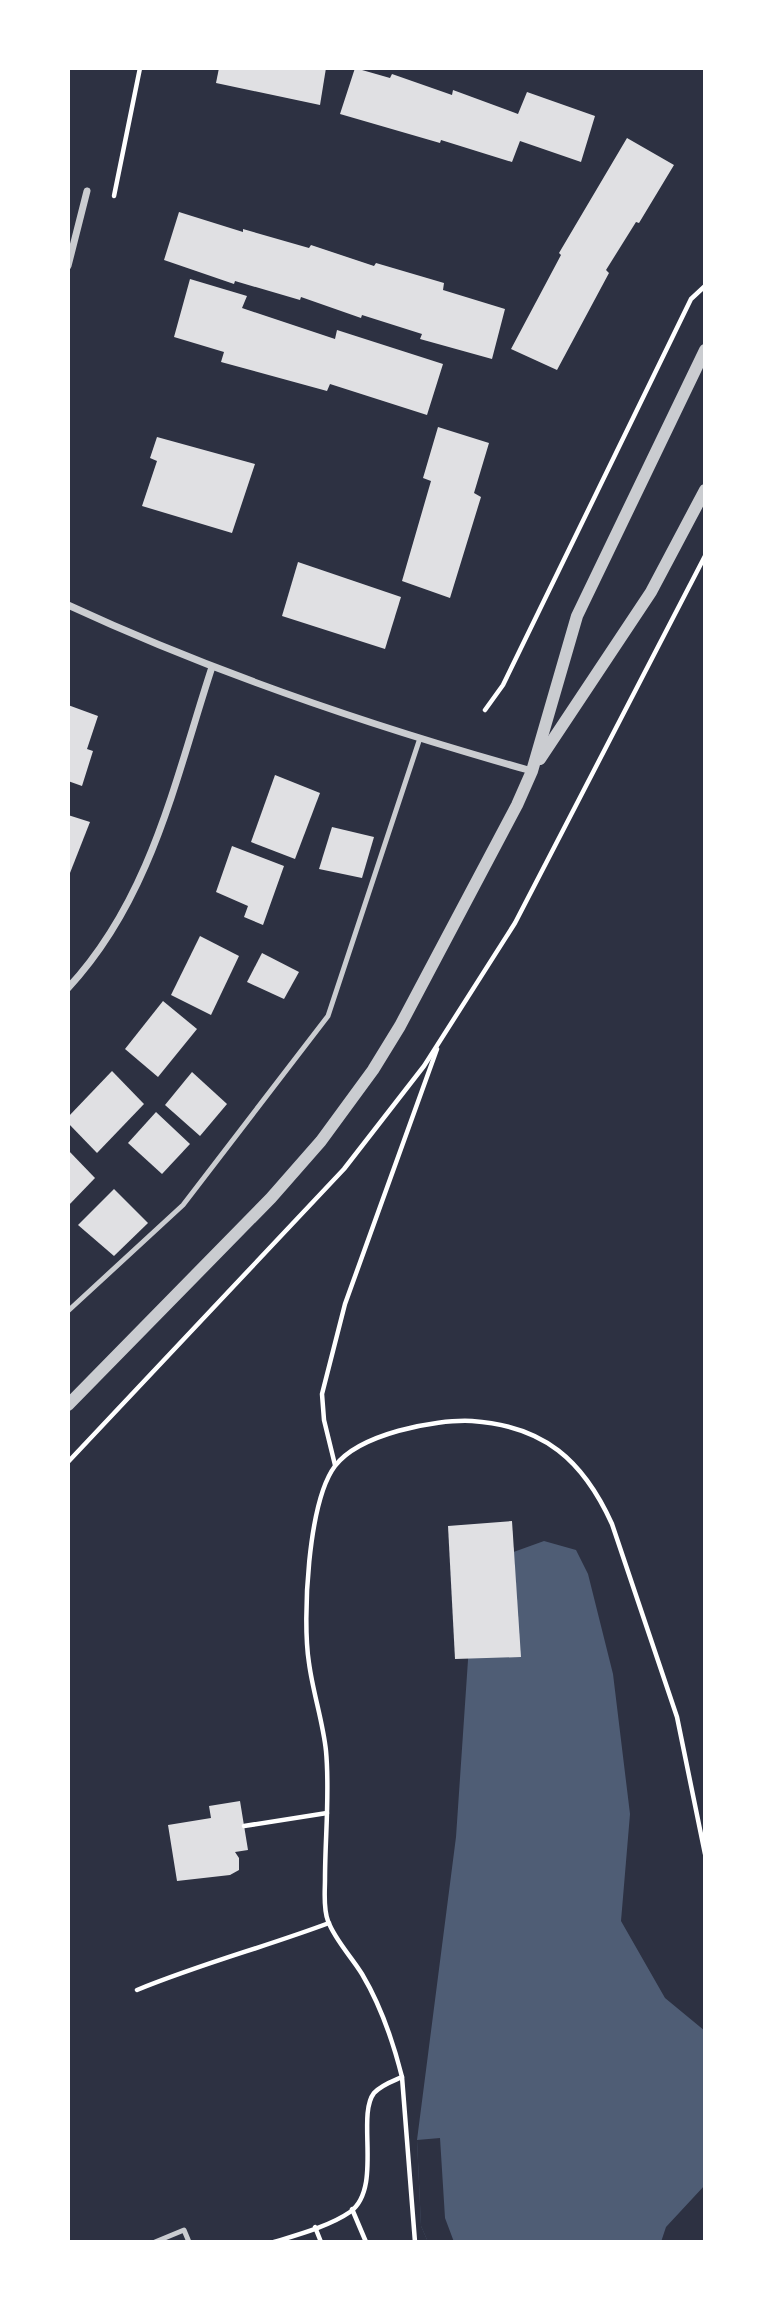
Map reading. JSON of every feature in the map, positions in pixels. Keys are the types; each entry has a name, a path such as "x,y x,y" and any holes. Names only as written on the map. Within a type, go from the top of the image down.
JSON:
{"street":[{"path":"68,266 87,191"},
{"path":"532,771 578,616 705,351"},
{"path":"68,1405 271,1198 321,1141 373,1070 400,1026 532,771 651,592 705,489"},
{"path":"68,605 212,667 420,738 532,771"},
{"path":"68,988 108,941 146,870 212,667"}],"lane":[{"path":"68,1311 183,1205 328,1016 420,738"},
{"path":"155,2242 184,2230 189,2242"}],"path":[{"path":"114,196 140,68"},
{"path":"485,710 503,685 691,299 705,286"},
{"path":"415,2242 402,2077 387,2027 376,2003 329,1923 326,1912 326,1751 308,1661 306,1612 317,1514 335,1465 324,1420 322,1394 345,1304 429,1079 440,1041"},
{"path":"335,1465 365,1445 396,1432 427,1423 455,1420 507,1426 533,1435 556,1446 574,1463 602,1501 612,1524 673,1704 705,1854"},
{"path":"244,1826 327,1813"},
{"path":"137,1990 185,1970 265,1948 329,1923"},
{"path":"274,2242 315,2227 352,2209 360,2199 366,2177 370,2102 377,2090 402,2077"},
{"path":"352,2209 366,2242"},
{"path":"315,2227 321,2242"}],"water":[{"path":"544,1541 576,1550 588,1574 613,1674 630,1814 621,1921 665,1998 705,2031 705,2185 666,2227 661,2242 428,2242 421,2226 417,2140 456,1837 472,1601 508,1554"}],"pier":[{"path":"440,2138 445,2218 454,2242 428,2242 421,2226 417,2140"}],"building":[{"path":"219,68 326,68 320,105 216,83"},
{"path":"355,68 390,78 392,74 452,95 453,90 518,114 527,92 595,116 581,162 520,141 512,162 441,140 440,143 340,114"},
{"path":"627,138 674,165 639,223 636,222 606,270 609,273 557,370 511,349 561,255 559,253"},
{"path":"179,212 243,232 243,229 309,248 311,245 374,266 376,263 444,283 443,290 505,309 492,359 420,339 422,334 362,315 361,318 301,297 300,300 235,281 234,284 164,260"},
{"path":"190,279 247,296 242,308 335,339 337,330 443,364 427,415 330,384 327,391 221,362 224,352 174,337"},
{"path":"438,427 489,443 474,493 481,497 450,598 402,581 431,481 423,478"},
{"path":"157,437 255,464 232,533 142,506 157,461 150,458"},
{"path":"298,562 401,597 385,649 282,616"},
{"path":"68,705 98,716 87,749 93,751 82,786 68,781"},
{"path":"275,775 320,793 295,859 251,842"},
{"path":"68,815 90,822 68,878"},
{"path":"332,827 374,837 362,878 319,869"},
{"path":"232,846 284,866 263,925 244,917 248,906 216,892"},
{"path":"200,936 239,956 211,1015 171,995"},
{"path":"262,953 299,972 284,999 247,982"},
{"path":"163,1001 197,1029 158,1077 125,1049"},
{"path":"112,1071 144,1104 97,1153 68,1123 68,1117"},
{"path":"192,1072 227,1104 200,1136 165,1105"},
{"path":"156,1112 190,1144 162,1174 128,1143"},
{"path":"68,1150 95,1178 68,1206"},
{"path":"114,1189 148,1223 114,1256 78,1225"},
{"path":"512,1521 521,1657 455,1659 448,1526"},
{"path":"240,1801 248,1850 235,1852 239,1858 239,1870 230,1875 177,1881 168,1825 211,1818 209,1806"}]}
